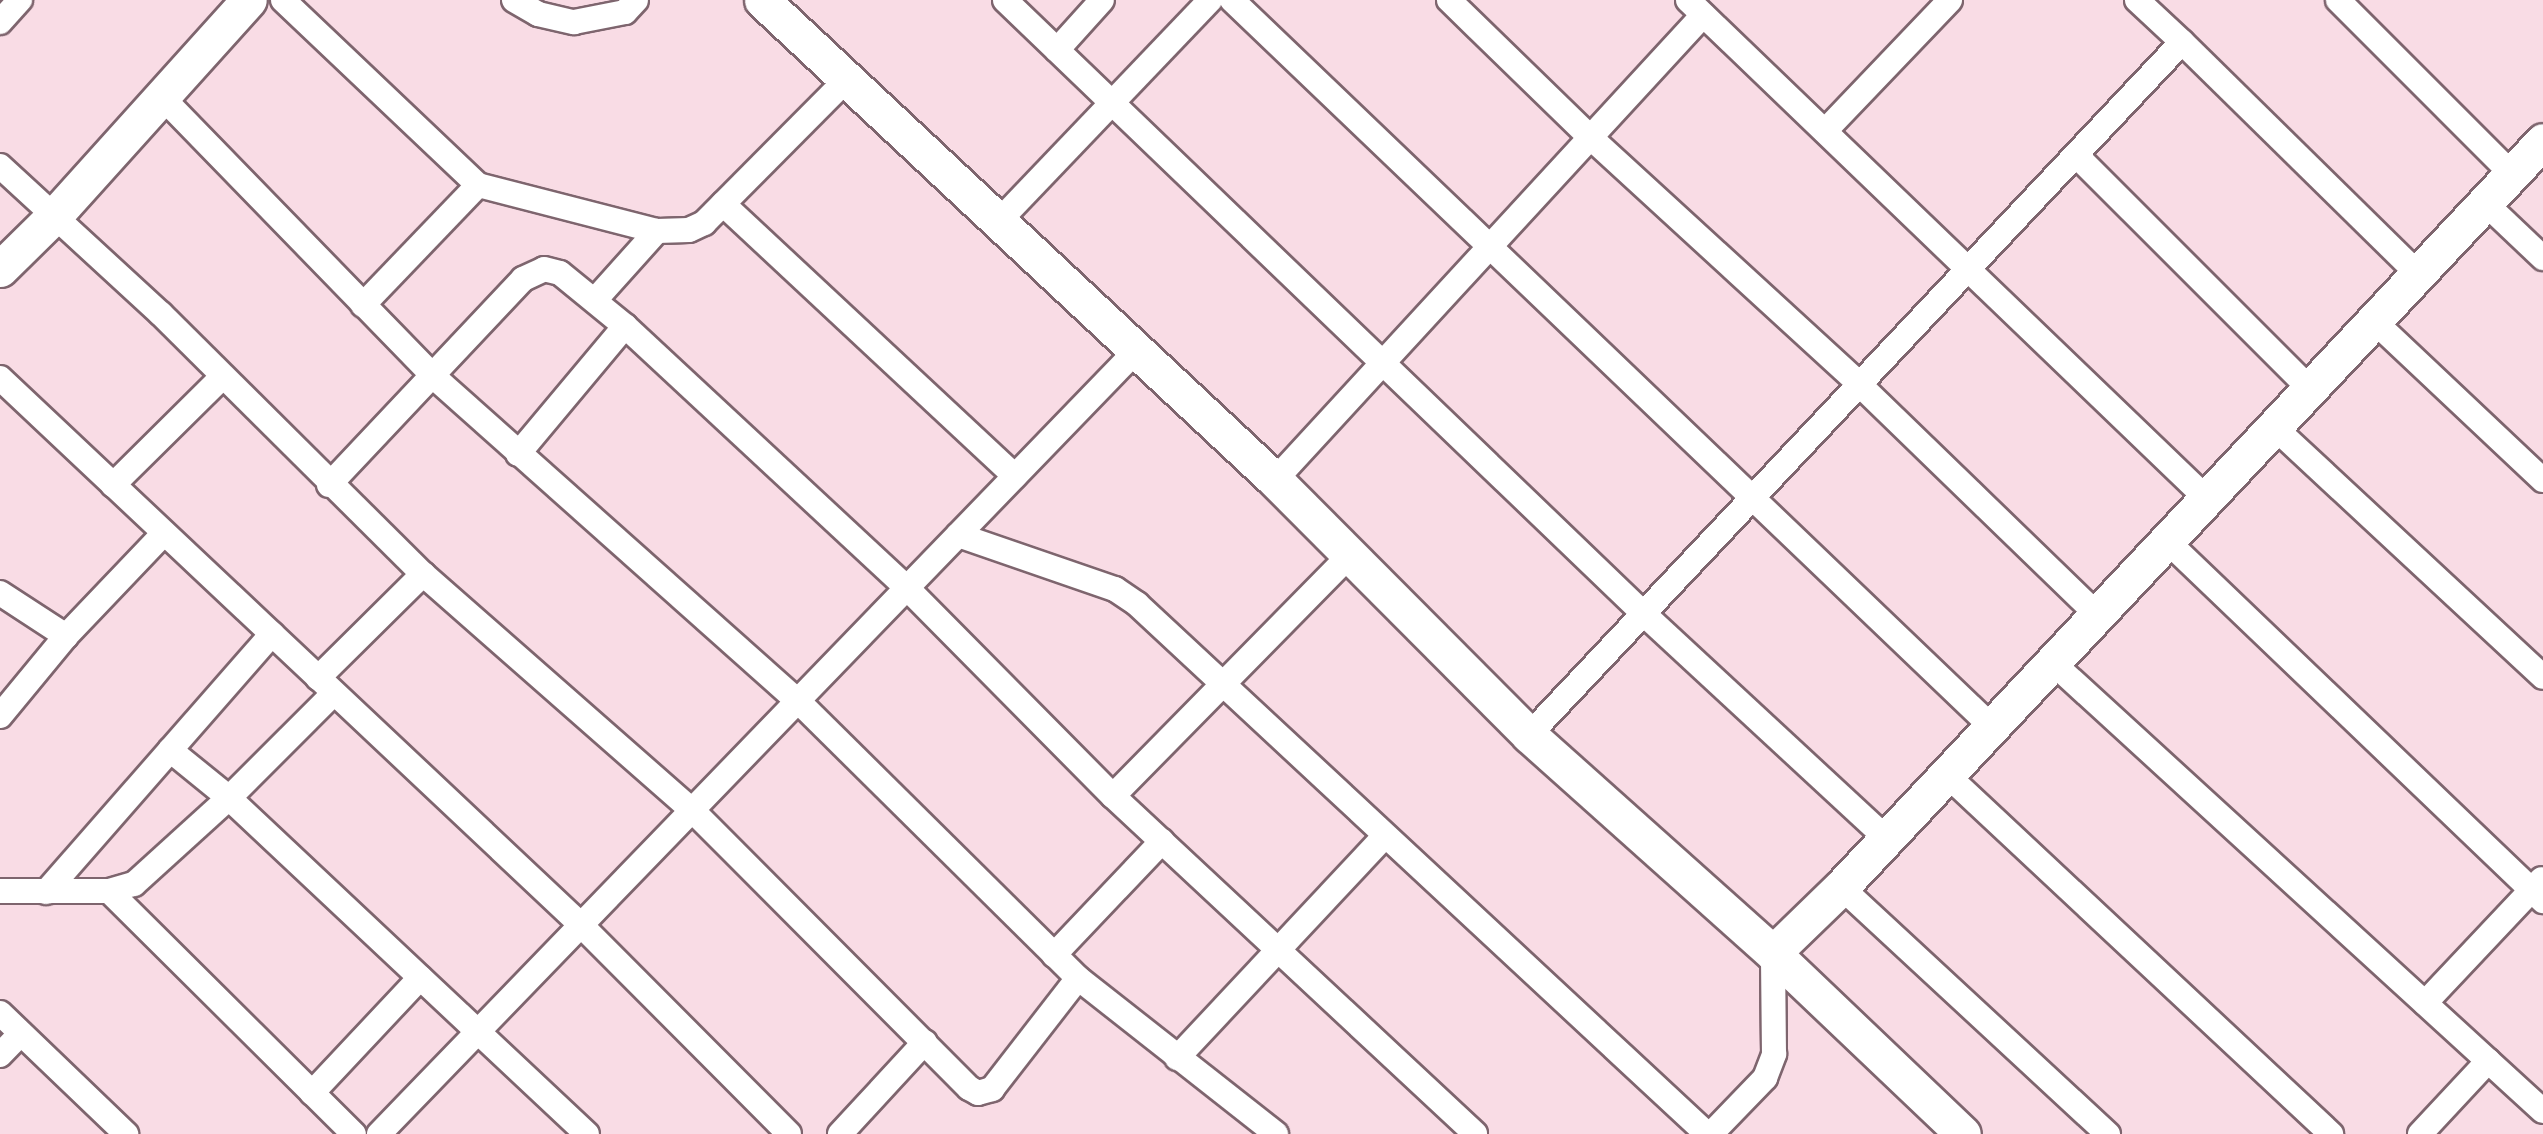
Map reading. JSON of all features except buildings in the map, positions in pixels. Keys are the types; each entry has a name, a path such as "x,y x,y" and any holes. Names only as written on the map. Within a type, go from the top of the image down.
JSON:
{"street":[{"path":"0,22 20,0"},
{"path":"283,0 478,185 657,231 689,230 723,204 847,79"},
{"path":"514,0 538,14 574,22 625,12 636,0"},
{"path":"1005,0 1384,360 1644,614 1887,839"},
{"path":"1057,50 1102,0"},
{"path":"1000,220 1210,0"},
{"path":"1232,0 1992,727"},
{"path":"1449,0 1590,137 1858,383 2097,615"},
{"path":"1825,131 1951,0"},
{"path":"2137,0 2418,274"},
{"path":"2339,0 2512,174"},
{"path":"0,269 57,214 239,3"},
{"path":"772,3 847,79 1275,480 1529,735 1773,953 1964,1134"},
{"path":"1275,480 1590,137 1695,7 2207,499"},
{"path":"1529,735 2182,42"},
{"path":"160,95 434,377 798,701 1078,978 1276,1134"},
{"path":"958,535 1115,589 1137,604 1384,837 1709,1134 1765,1078 1774,1054 1773,953 1887,839 2543,141"},
{"path":"2076,155 2310,390"},
{"path":"0,166 57,214 329,485 423,574 692,810 969,1088 985,1093 1078,978"},
{"path":"363,305 478,185"},
{"path":"2485,203 2543,258"},
{"path":"723,204 1016,476"},
{"path":"595,300 657,231"},
{"path":"329,485 533,270 560,273 625,326 907,588 1113,796 1475,1134"},
{"path":"2374,321 2543,480"},
{"path":"518,454 625,326"},
{"path":"379,1134 1137,350"},
{"path":"113,485 222,377"},
{"path":"0,378 580,924 789,1134"},
{"path":"2274,427 2543,677"},
{"path":"0,716 66,636 164,533"},
{"path":"2167,541 2539,889 2425,1003"},
{"path":"1113,796 1350,555"},
{"path":"0,891 109,891 134,884 152,871 229,798 423,574"},
{"path":"0,593 66,636"},
{"path":"46,892 272,634"},
{"path":"2053,663 2543,1111"},
{"path":"170,750 229,798 587,1134"},
{"path":"1947,775 2331,1134"},
{"path":"1177,1058 1276,948 1384,837"},
{"path":"1054,955 1162,841"},
{"path":"1841,887 2108,1134"},
{"path":"109,891 354,1134"},
{"path":"313,1093 420,978"},
{"path":"0,1013 119,1132"},
{"path":"0,1055 21,1033"},
{"path":"840,1134 925,1042"},
{"path":"2420,1134 2488,1061"}]}
